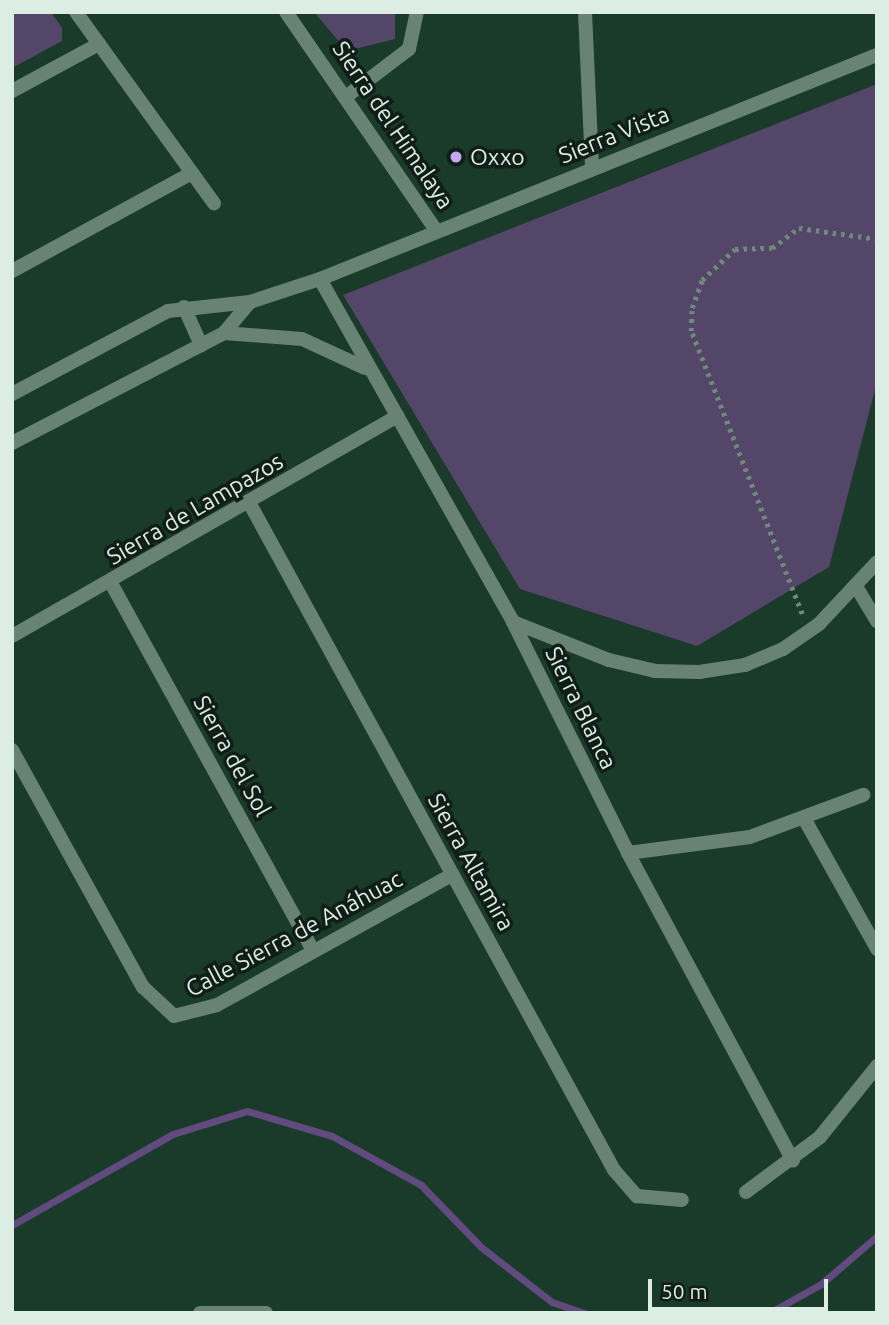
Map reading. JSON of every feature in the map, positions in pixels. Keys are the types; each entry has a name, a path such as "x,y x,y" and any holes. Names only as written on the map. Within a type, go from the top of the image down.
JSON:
{"street":[{"path":"76,12 214,203"},
{"name":"Sierra del Himalaya","path":"286,12 347,96 436,230"},
{"path":"347,96 409,49 416,12"},
{"path":"585,12 592,169"},
{"path":"12,91 99,44"},
{"name":"Sierra Vista","path":"12,394 139,324 184,307 250,302 320,279 436,230 877,55"},
{"path":"12,271 192,173"},
{"name":"Sierra Blanca","path":"320,279 366,369 398,416 513,622 628,853 793,1161"},
{"path":"12,443 223,334 250,302"},
{"path":"184,307 201,345"},
{"path":"223,334 302,338 366,369"},
{"name":"Sierra de Lampazos","path":"12,636 250,504 398,416"},
{"name":"Sierra Altamira","path":"250,504 620,1177 649,1200 682,1200"},
{"path":"513,622 609,660 655,671 699,673 745,665 808,631 857,588 877,562"},
{"name":"Sierra del Sol","path":"111,583 313,951"},
{"path":"857,588 877,621"},
{"name":"Calle Sierra de Anáhuac","path":"12,750 143,987 164,1011 174,1016 197,1014 452,875"},
{"path":"628,853 723,843 805,820 863,795"},
{"path":"805,820 877,949"},
{"path":"746,1192 793,1161 820,1137 877,1066"},
{"path":"200,1313 265,1313"}],"path":[{"path":"808,631 691,331 692,308 702,280 735,249 772,248 799,228 877,239"}],"shaded area":[{"path":"12,12 51,12 62,28 62,41 12,68"},
{"path":"314,12 395,12 395,39 347,51"},
{"path":"877,84 877,382 829,567 697,646 520,589 343,295"}],"waterway":[{"path":"12,1225 173,1134 247,1111 332,1136 421,1185 481,1247 552,1302 584,1313"},
{"path":"769,1313 821,1284 877,1236"}],"place":[{"name":"Oxxo","path":"456,157"}]}
